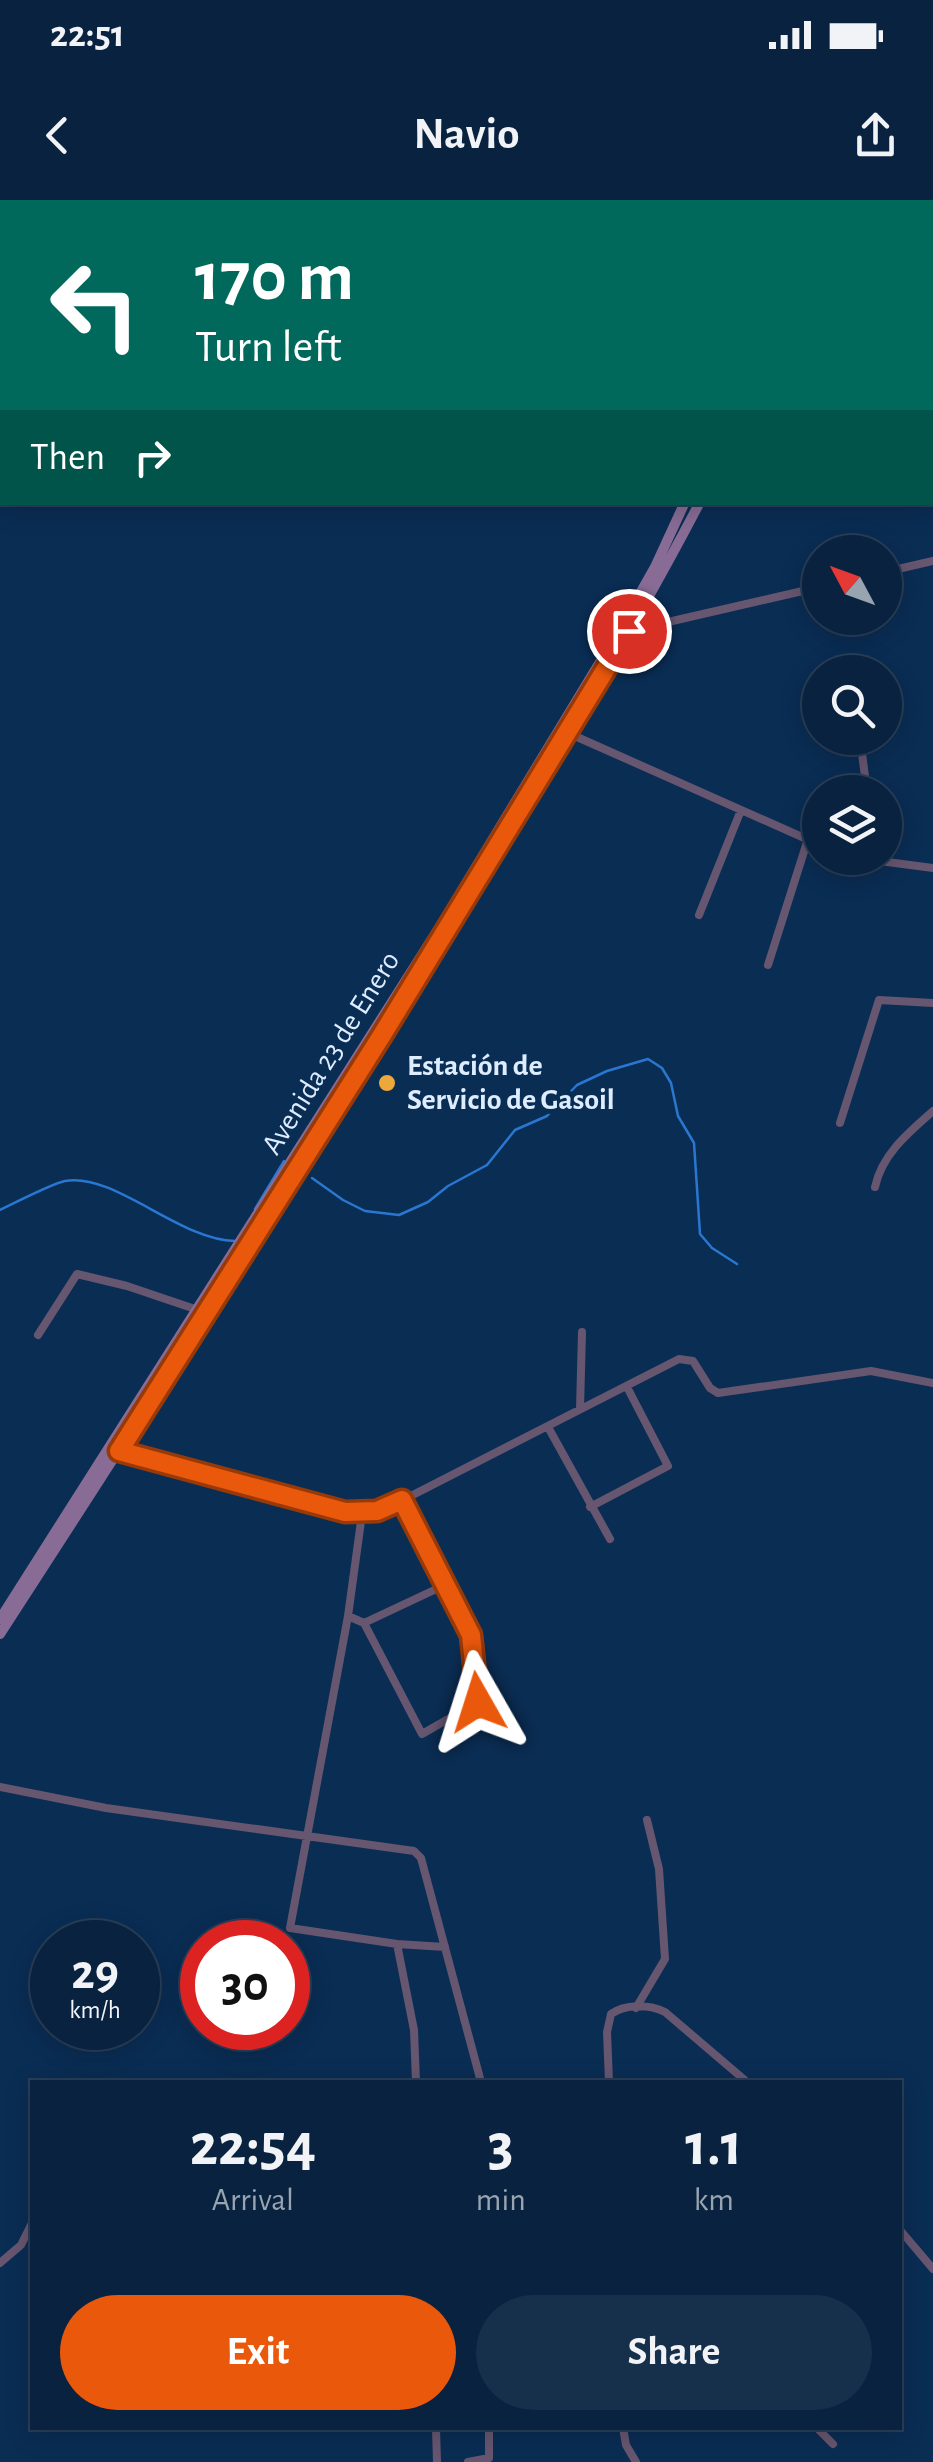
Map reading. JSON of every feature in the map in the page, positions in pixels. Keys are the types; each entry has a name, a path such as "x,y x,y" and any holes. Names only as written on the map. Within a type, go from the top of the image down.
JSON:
{"main road":[{"name":"Avenida 23 de Enero","path":"0,1634 198,1310 429,945 655,567 684,505"},
{"name":"Avenida 23 de Enero","path":"0,1620 364,1065 629,631 698,505"}],"street":[{"path":"902,568 933,561"},
{"path":"629,631 802,591"},
{"path":"568,732 802,836"},
{"path":"699,915 741,810"},
{"path":"768,965 802,858"},
{"path":"902,864 933,868"},
{"path":"840,1123 879,1000 933,1003"},
{"path":"876,1187 878,1173 898,1141 933,1111"},
{"path":"38,1335 77,1274 198,1310"},
{"path":"580,1409 582,1332"},
{"path":"115,1449 362,1514 402,1500 684,1358 693,1361 710,1388 718,1393 871,1371 933,1383"},
{"path":"590,1507 668,1466 627,1387"},
{"path":"548,1427 610,1538"},
{"path":"348,1616 364,1623 422,1734 478,1702 471,1635 402,1500"},
{"path":"362,1514 348,1616 290,1928 396,1944 445,1946"},
{"path":"364,1623 446,1584"},
{"path":"0,1787 106,1808 414,1851 422,1858 480,2080"},
{"path":"636,2008 665,1959 659,1869 647,1820"},
{"path":"396,1944 414,2030 416,2080"},
{"path":"609,2080 607,2032 611,2014 622,2006 655,2007 665,2012 745,2080"},
{"path":"0,2262 21,2245 30,2226"},
{"path":"902,2232 933,2269"},
{"path":"436,2430 437,2462"},
{"path":"468,2462 489,2458 489,2430"},
{"path":"623,2430 636,2462"},
{"path":"819,2430 833,2444"}],"waterway":[{"path":"312,1178 365,1211 399,1215 428,1202 487,1165 515,1130 547,1116 577,1085 648,1059 662,1068 671,1083 678,1116 694,1143 700,1234 712,1248 737,1264"},
{"path":"255,1209 284,1161"},
{"path":"0,1210 65,1181 84,1181 104,1186 192,1230 235,1241"}],"place":[{"name":"Estación de Servicio de Gasoil","path":"387,1083"}],"route":[{"path":"478,1702 471,1635 402,1500 377,1511 345,1512 119,1451 513,825 629,631"}]}
